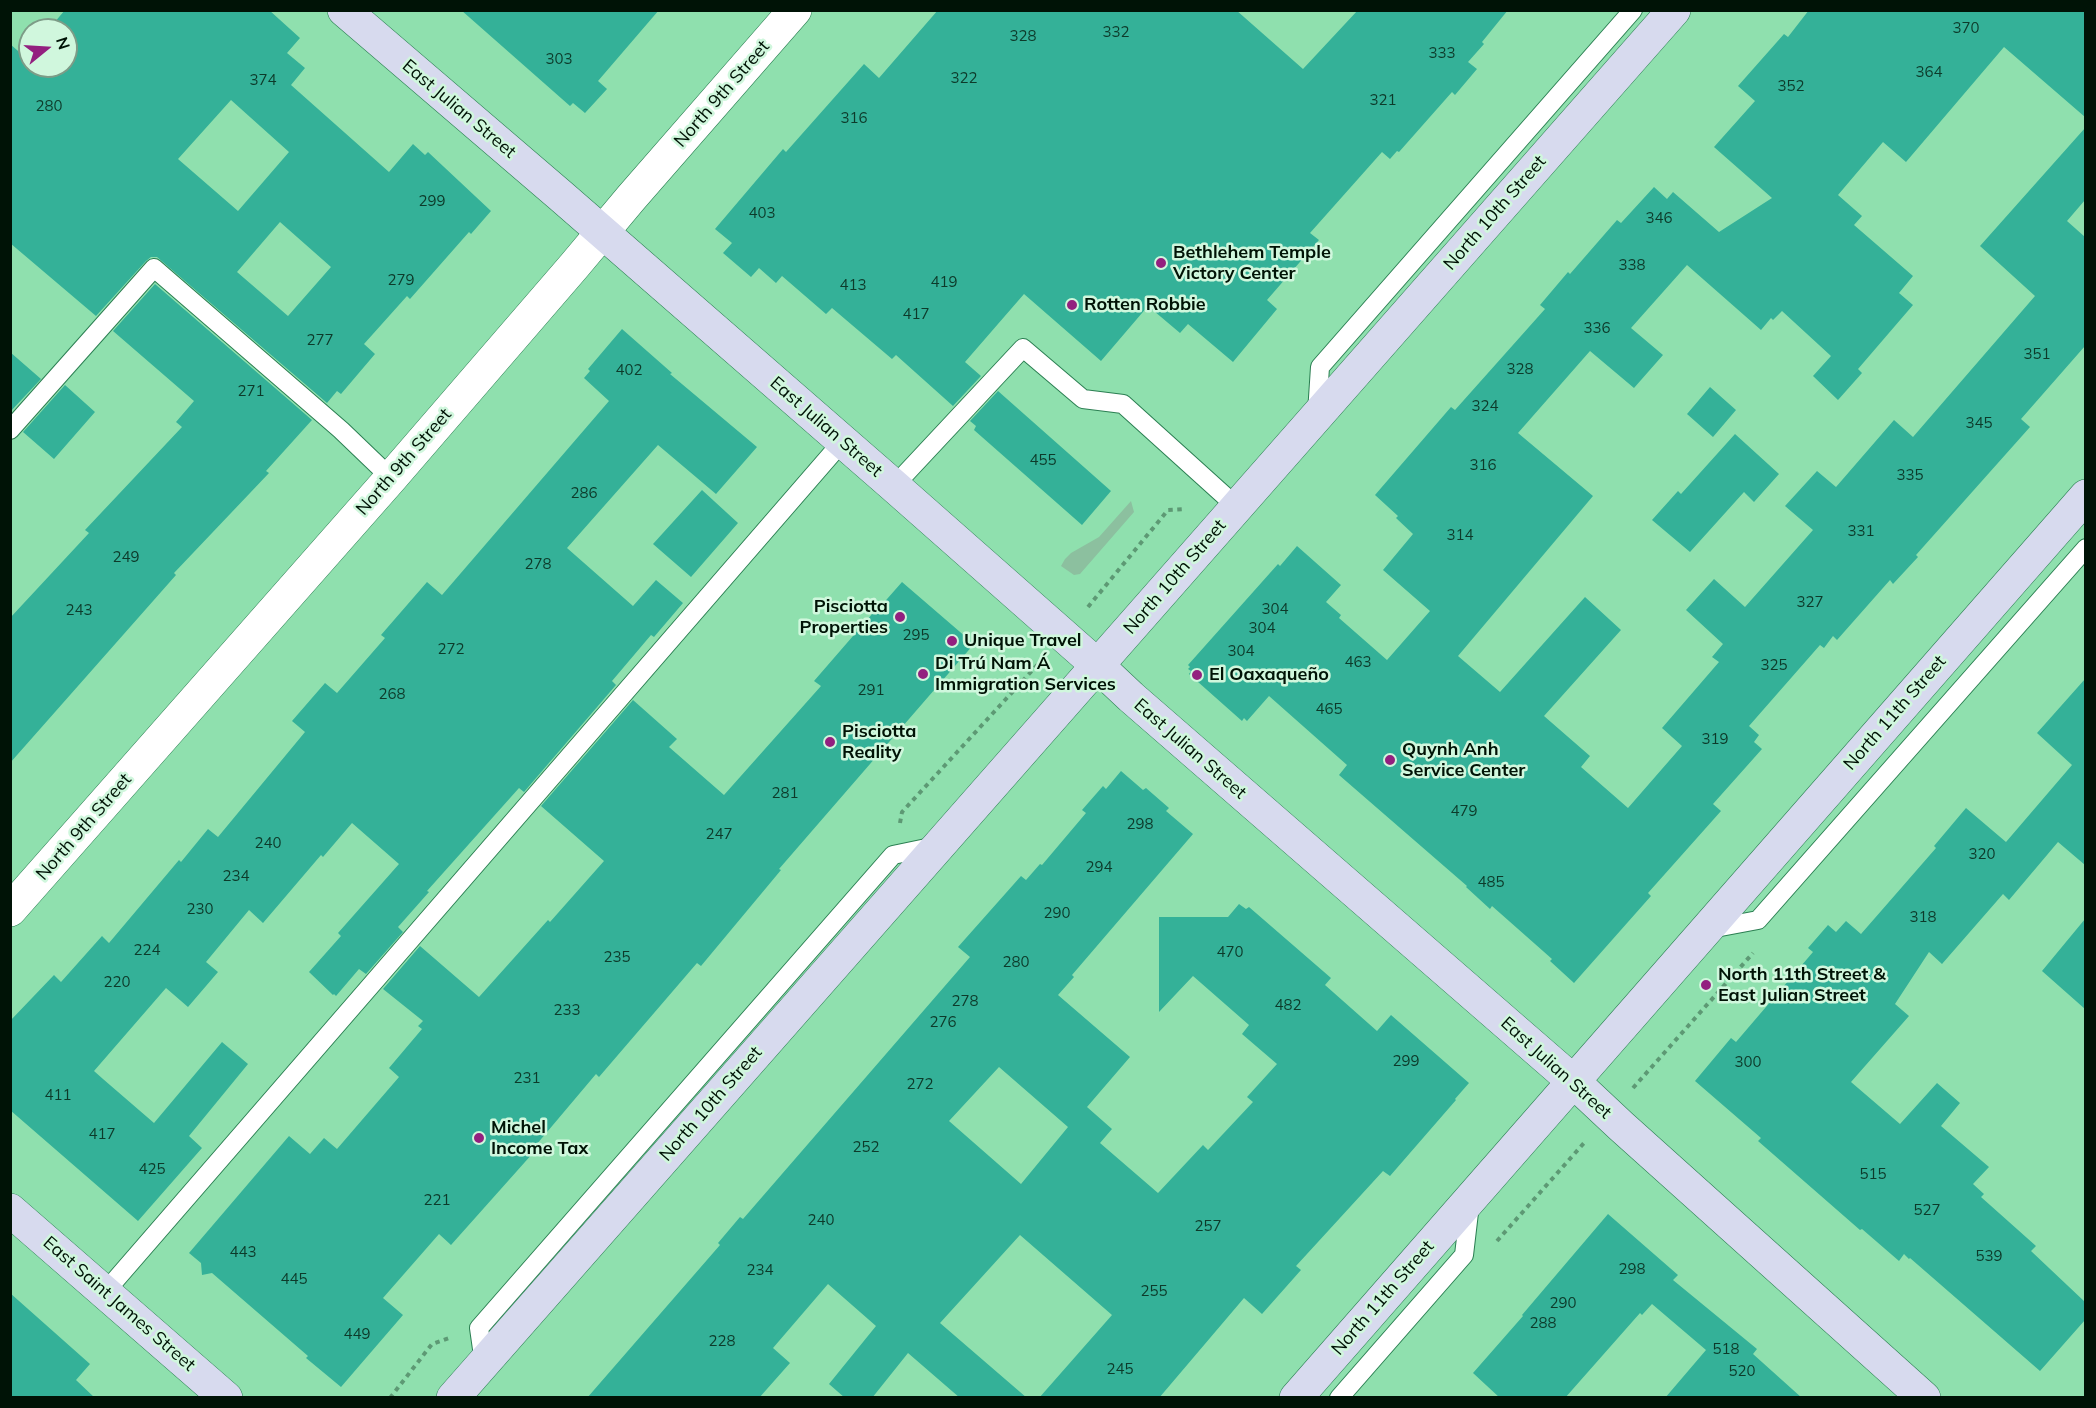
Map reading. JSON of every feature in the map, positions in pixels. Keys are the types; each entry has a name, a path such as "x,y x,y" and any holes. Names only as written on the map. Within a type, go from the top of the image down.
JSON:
{"main road":[{"name":"East Julian Street","path":"344,10 894,486 1131,697 1573,1081 1924,1398"},
{"name":"North 10th Street","path":"453,1398 1674,10"},
{"name":"North 11th Street","path":"1296,1398 2085,496"},
{"name":"East Saint James Street","path":"10,1210 226,1398"}],"street":[{"name":"North 9th Street","path":"10,910 391,478 795,10"}],"lane":[{"name":"North 10th Street","path":"1317,416 1320,367 1633,10"},
{"path":"10,430 154,268 340,430 391,478"},
{"path":"894,486 1023,348 1083,399 1123,404 1237,507"},
{"path":"105,1292 842,442"},
{"name":"North 11th Street","path":"1758,920 2085,548"},
{"path":"893,855 938,846"},
{"name":"North 10th Street","path":"478,1328 893,855"},
{"path":"1705,930 1758,920"},
{"name":"North 11th Street","path":"1339,1398 1464,1255 1471,1198"},
{"path":"478,1328 484,1363"}],"path":[{"path":"893,855 902,812 1026,678"},
{"path":"1649,1069 1754,951 1758,920"},
{"name":"North 11th Street","path":"1464,1255 1486,1253 1563,1166"},
{"path":"390,1398 432,1344 478,1328"}],"green space":[{"path":"1131,501 1134,512 1080,574 1074,575 1061,566 1071,553 1099,537"}],"building":[{"path":"65,10 269,10 300,38 287,53 305,68 291,85 389,172 413,144 425,155 428,152 491,211 471,234 469,232 410,299 407,296 364,344 375,354 341,394 337,391 327,403 157,257 151,257 146,261 96,316 10,243 10,44 18,51 18,78 78,78 78,18 58,18","holes":["231,100 289,152 238,211 178,159","280,222 331,267 288,316 237,272"]},
{"path":"461,10 659,10 598,81 607,89 585,113 573,103 570,106"},
{"path":"938,10 1236,10 1303,69 1358,10 1508,10 1468,62 1477,69 1455,95 1452,92 1399,152 1397,151 1390,159 1382,152 1310,233 1319,240 1267,300 1277,309 1233,362 1188,324 1180,333 1148,306 1101,361 1024,294 965,362 981,376 953,406 896,355 892,359 832,308 826,314 782,276 776,283 759,268 751,277 723,253 732,243 715,229 783,149 786,152 864,64 879,78"},
{"path":"1809,10 2085,10 2085,117 2004,47 1906,162 1883,142 1838,195 1862,216 1854,225 1913,276 1899,293 1913,305 1858,369 1862,373 1838,400 1813,376 1831,356 1782,311 1773,320 1771,318 1761,330 1687,265 1631,328 1663,355 1634,388 1590,351 1518,433 1593,496 1458,656 1500,692 1585,597 1621,630 1544,716 1590,756 1581,767 1628,808 1682,746 1662,728 1719,662 1712,657 1723,644 1686,610 1714,579 1745,607 1813,530 1785,506 1817,471 1836,487 1894,420 1913,437 2035,296 1980,246 2085,128 2085,200 2067,221 2085,237 2085,346 2021,419 2030,427 1916,555 1918,557 1893,584 1890,580 1837,640 1833,636 1824,648 1820,645 1749,726 1759,735 1754,742 1762,749 1713,804 1721,811 1648,893 1651,896 1574,983 1550,961 1552,959 1492,906 1490,909 1467,886 1339,775 1347,765 1269,696 1247,721 1244,718 1242,721 1189,674 1191,671 1188,665 1278,564 1280,566 1297,546 1341,585 1326,602 1341,615 1339,618 1387,660 1430,611 1383,570 1413,534 1396,518 1398,516 1375,495 1451,407 1455,410 1545,309 1540,305 1568,272 1570,274 1617,220 1621,223 1654,187 1667,199 1673,192 1719,232 1772,198 1714,147 1755,101 1738,86 1784,34 1788,37"},
{"path":"155,284 312,420 266,471 269,473 174,573 176,575 10,763 10,618 89,533 85,530 182,427 176,422 194,401 113,331"},
{"path":"622,329 672,373 670,374 757,447 716,494 658,445 567,548 633,606 656,580 683,603 654,637 651,635 612,681 616,685 524,792 519,788 427,891 429,892 398,927 403,932 366,974 359,969 336,996 309,972 341,936 338,933 399,864 352,823 323,857 321,855 263,923 249,910 206,962 218,972 188,1007 166,988 94,1071 154,1123 222,1042 248,1064 189,1136 202,1148 138,1221 10,1110 10,1021 54,975 61,982 102,936 109,943 208,829 218,837 305,732 292,721 325,683 337,693 385,638 381,635 427,582 442,595 609,401 584,378 590,371 588,369"},
{"path":"10,352 41,379 10,412"},
{"path":"65,385 95,412 54,459 23,432"},
{"path":"1710,387 1736,410 1713,437 1687,414"},
{"path":"998,391 1111,491 1082,525 974,430 976,426 970,421"},
{"path":"1735,434 1779,474 1754,502 1744,492 1690,552 1652,520 1678,491 1681,494"},
{"path":"702,490 738,523 691,577 653,544"},
{"path":"902,582 974,644 779,869 781,870 701,966 697,963 599,1077 596,1074 531,1151 533,1153 451,1245 439,1234 383,1298 403,1315 341,1387 212,1273 202,1275 201,1263 189,1253 289,1136 310,1154 324,1138 337,1149 399,1077 389,1068 422,1029 418,1026 423,1021 383,989 420,946 479,997 604,861 541,806 633,700 677,739 669,747 724,795 821,686 814,681"},
{"path":"2085,679 2085,865 2058,842 2009,900 2003,894 1942,964 1929,952 1895,1004 1909,1016 1851,1082 1900,1124 1937,1083 1960,1103 1941,1126 1989,1167 1973,1184 1984,1194 1981,1197 2036,1246 2031,1251 2085,1302 2085,1320 2040,1371 1910,1258 1904,1254 1899,1261 1862,1229 1860,1230 1758,1141 1761,1138 1695,1081 1731,1038 1736,1042 1813,952 1808,948 1828,925 1836,932 1846,921 1861,934 1936,848 1934,846 1966,808 2006,842 2072,765 2037,733"},
{"path":"1121,771 1169,808 1166,811 1193,834 1072,975 1074,977 1058,995 1130,1057 1087,1107 1112,1129 1100,1143 1158,1193 1203,1145 1208,1150 1253,1102 1247,1097 1277,1064 1242,1034 1249,1025 1193,976 1159,1012 1159,917 1228,917 1239,904 1246,909 1249,907 1331,978 1325,985 1377,1031 1391,1015 1469,1083 1456,1100 1390,1176 1383,1171 1296,1266 1301,1270 1262,1314 1244,1298 1159,1398 1039,1398 1112,1315 1020,1235 940,1323 1027,1398 960,1398 908,1353 872,1398 845,1398 829,1384 876,1326 828,1284 773,1348 790,1363 759,1398 587,1398 720,1245 718,1243 740,1217 743,1219 970,957 958,947 1021,876 1026,880 1040,864 1042,865 1086,813 1082,810 1103,786 1106,789","holes":["999,1067 1068,1127 1021,1184 949,1121"]},
{"path":"2085,919 2085,1009 2042,971"},
{"path":"1608,1214 1678,1275 1673,1280 1757,1349 1753,1354 1802,1398 1665,1398 1706,1350 1652,1304 1642,1315 1640,1313 1565,1398 1500,1398 1473,1373"},
{"path":"10,1293 90,1364 76,1380 95,1398 10,1398"}],"place":[{"name":"Bethlehem Temple Victory Center","path":"1161,263"},
{"name":"Rotten Robbie","path":"1072,305"},
{"name":"Pisciotta Properties","path":"900,617"},
{"name":"Unique Travel","path":"952,641"},
{"name":"Di Trú Nam Á Immigration Services","path":"923,674"},
{"name":"El Oaxaqueño","path":"1197,675"},
{"name":"Pisciotta Reality","path":"830,742"},
{"name":"Quynh Anh Service Center","path":"1390,760"},
{"name":"North 11th Street & East Julian Street","path":"1706,985"},
{"name":"Michel Income Tax","path":"479,1138"}]}
